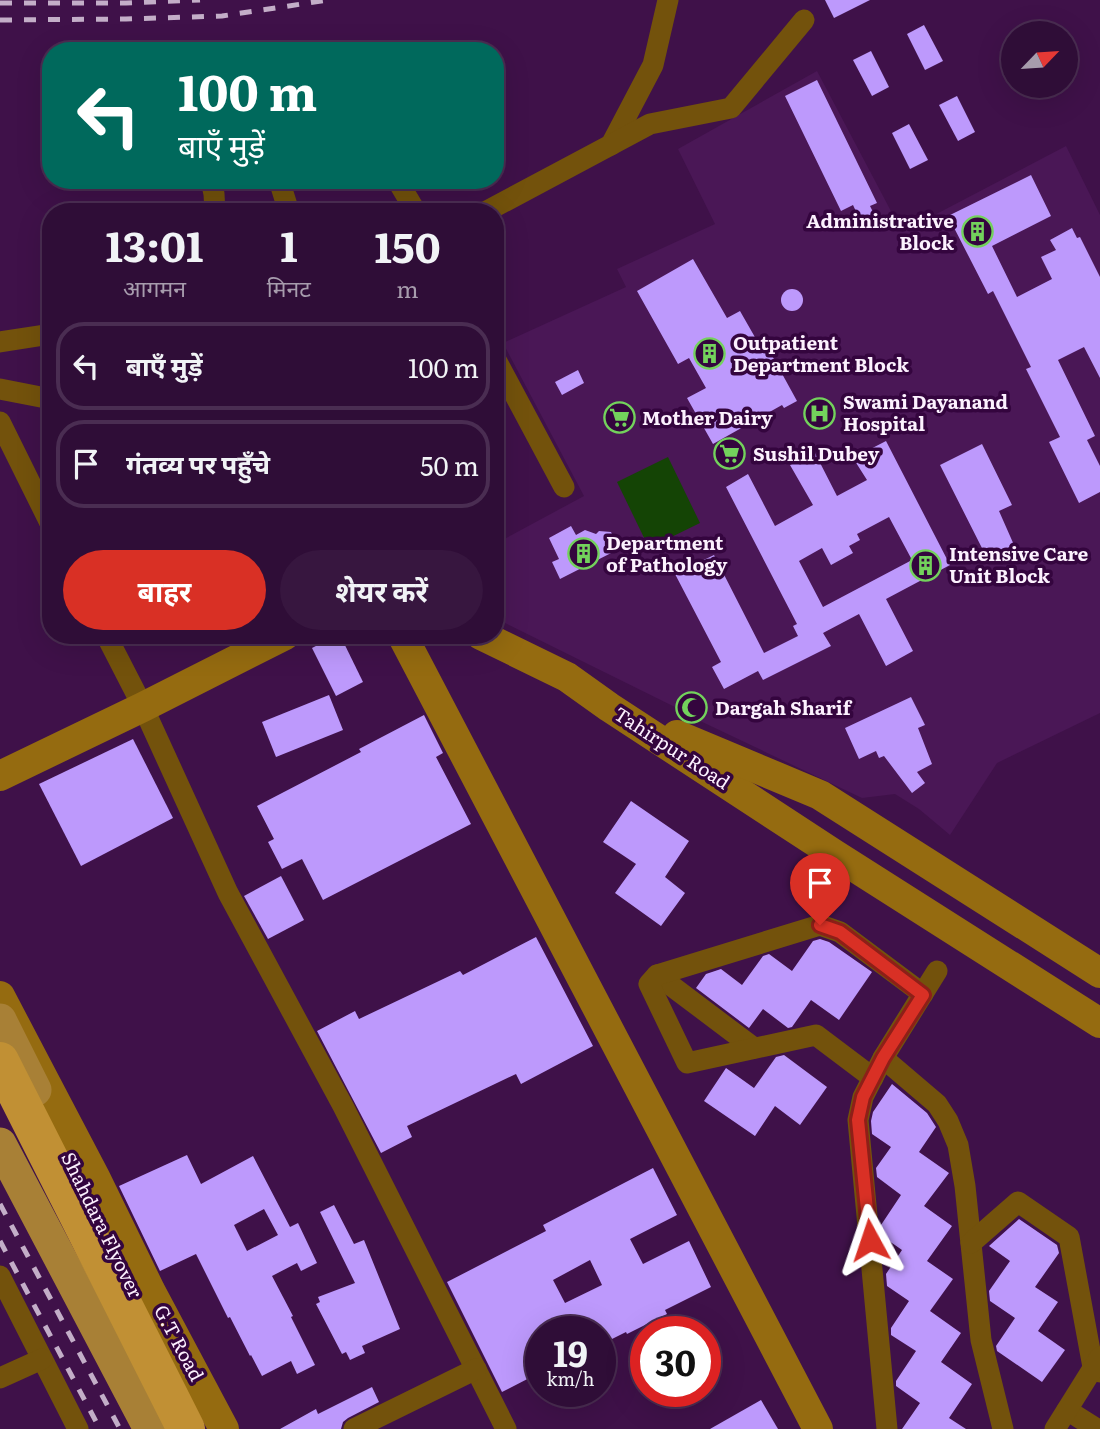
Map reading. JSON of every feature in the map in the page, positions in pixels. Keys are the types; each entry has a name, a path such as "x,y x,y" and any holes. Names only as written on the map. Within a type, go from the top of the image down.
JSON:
{"highway":[{"name":"Shahdara Flyover","path":"0,1061 186,1429"},
{"name":"Shahdara Flyover","path":"0,1106 168,1429"}],"main road":[{"path":"0,776 267,644"},
{"path":"407,644 818,1429"},
{"path":"499,644 567,677 608,707"},
{"name":"Tahirpur Road","path":"608,707 820,795 1100,973"},
{"name":"Tahirpur Road","path":"608,707 1100,1023"},
{"path":"754,802 771,775"},
{"name":"G.T Road","path":"0,996 224,1429"},
{"name":"Shahdara Flyover","path":"0,1020 205,1429"},
{"path":"0,1144 150,1429"},
{"path":"0,1177 132,1429"}],"street":[{"path":"611,145 653,65 668,0"},
{"path":"502,203 650,124 731,108 804,20"},
{"path":"0,342 42,335"},
{"path":"504,375 564,487"},
{"path":"0,389 42,397"},
{"path":"0,422 42,507"},
{"path":"111,644 143,707 228,893 343,1106 506,1429"},
{"path":"923,995 840,932 820,925 657,975 649,984 687,1063 816,1035 937,1104 958,1145 965,1186 981,1340 1003,1429"},
{"path":"887,1429 858,1120 863,1097 878,1068 937,971"},
{"path":"657,975 754,1048"},
{"path":"971,1243 1018,1202 1069,1237 1098,1365 1055,1429"},
{"path":"2,1283 78,1429"},
{"path":"0,1378 42,1359"},
{"path":"354,1429 476,1369"},
{"path":"1067,1410 1097,1429"}],"shaded area":[{"name":"Swami Dayanand Hospital","path":"817,71 902,232 1066,146 1100,215 1100,713 997,763 950,835 919,809 895,794 862,798 696,719 688,697 681,710 504,622 504,539 584,496 504,343 626,287 617,269 715,224 678,149"}],"green space":[{"path":"668,457 700,523 649,548 617,482"}],"building":[{"path":"825,0 870,0 834,18"},
{"path":"924,25 943,61 925,70 907,34"},
{"path":"871,51 889,87 872,96 853,60"},
{"path":"817,80 877,203 870,206 874,214 860,220 853,205 841,211 785,96"},
{"path":"957,96 975,132 958,141 939,105"},
{"path":"909,124 928,160 910,169 892,133"},
{"path":"1031,175 1051,216 992,246 1017,297 1052,279 1041,257 1056,250 1050,240 1072,228 1077,238 1080,237 1100,277 1100,378 1084,347 1058,360 1095,436 1087,440 1100,466 1100,492 1079,503 1049,442 1060,437 1026,369 1031,367 993,291 988,294 948,216"},
{"name":"Outpatient Department Block","path":"693,259 727,318 740,311 764,353 769,350 797,401 784,408 782,405 713,444 687,398 706,388 689,358 678,364 637,291"},
{"path":"792,289 800,292 803,300 800,308 792,311 784,308 781,300 784,292"},
{"path":"578,370 584,383 562,395 555,382"},
{"name":"Intensive Care Unit Block","path":"886,441 950,565 886,599 913,651 886,666 859,614 823,633 831,646 763,680 758,671 724,689 712,667 721,662 675,574 714,555 764,653 798,636 793,626 797,624 726,487 748,474 775,526 813,505 790,465 815,453 837,496 867,480 853,458","holes":["889,517 912,560 823,607 799,561 822,548 831,565 853,553 849,546 860,540 857,534"]},
{"path":"982,444 1012,505 999,511 1014,545 987,558 940,465"},
{"name":"Department of Pathology","path":"571,526 576,535 585,530 596,534 599,531 611,532 619,549 560,579 552,562 559,559 549,538"},
{"path":"320,644 344,644 363,682 336,696 312,648"},
{"path":"329,695 343,730 276,757 262,722"},
{"name":"Dargah Sharif","path":"688,697 703,706 696,719 681,710"},
{"path":"911,697 925,725 918,728 932,764 917,772 925,783 912,793 884,756 879,758 876,751 859,759 845,728"},
{"path":"424,715 443,753 436,757 471,824 323,900 302,859 282,869 268,842 274,839 257,806 361,752 359,749"},
{"path":"133,739 173,818 81,866 39,784"},
{"path":"631,801 689,841 665,877 685,893 661,926 615,893 636,864 603,842"},
{"path":"281,876 304,920 268,939 244,896"},
{"path":"536,937 593,1046 521,1084 516,1074 407,1126 412,1137 381,1153 317,1031 355,1011 359,1019 460,971 463,975"},
{"path":"820,939 829,942 872,972 839,1020 811,1000 792,1027 788,1028 763,1009 749,1028 696,988 706,974 721,969 742,985 763,956 769,954 792,971 813,941"},
{"path":"784,1055 827,1087 800,1125 775,1106 755,1136 704,1101 726,1068 754,1088 776,1057"},
{"path":"892,1084 927,1113 936,1127 919,1152 949,1173 924,1206 952,1226 927,1261 953,1279 930,1311 961,1333 941,1362 972,1384 949,1418 966,1429 902,1429 920,1403 896,1386 896,1381 916,1351 891,1335 891,1328 909,1301 887,1286 886,1274 902,1250 882,1236 881,1225 901,1195 877,1177 876,1168 891,1147 872,1134 871,1121 873,1112"},
{"path":"187,1155 201,1184 253,1156 290,1227 298,1223 317,1263 301,1271 297,1263 272,1276 315,1365 297,1374 291,1361 262,1376 230,1317 228,1318 196,1254 160,1271 119,1186","holes":["264,1209 278,1235 247,1251 234,1225"]},
{"path":"653,1168 677,1215 630,1239 643,1264 689,1241 711,1287 665,1310 667,1314 663,1316 630,1316 630,1332 616,1337 616,1316 525,1316 525,1380 502,1392 447,1282 546,1231 543,1225","holes":["590,1260 602,1285 565,1303 553,1280"]},
{"path":"334,1205 354,1244 364,1240 400,1329 362,1346 365,1353 350,1360 346,1352 342,1354 316,1304 320,1302 318,1297 355,1283 320,1212"},
{"path":"1019,1219 1057,1245 1059,1253 1035,1287 1058,1302 1038,1331 1065,1350 1042,1382 997,1351 996,1346 1015,1318 990,1301 989,1291 1010,1261 989,1246"},
{"path":"372,1387 379,1402 348,1418 341,1429 280,1429 316,1409 318,1414"},
{"path":"761,1400 778,1429 710,1429"}],"railway":[{"path":"0,3 200,0"},
{"path":"0,20 222,16 328,0"},
{"path":"0,1204 120,1429"},
{"path":"0,1241 100,1429"}],"place":[{"name":"Administrative Block","path":"977,232"},
{"name":"Outpatient Department Block","path":"710,354"},
{"name":"Swami Dayanand Hospital","path":"820,413"},
{"name":"Mother Dairy","path":"619,418"},
{"name":"Sushil Dubey","path":"730,454"},
{"name":"Department of Pathology","path":"583,554"},
{"name":"Intensive Care Unit Block","path":"926,565"},
{"name":"Dargah Sharif","path":"692,708"}],"route":[{"path":"820,925 840,932 923,995 883,1058 863,1097 858,1120 870,1240"}]}
